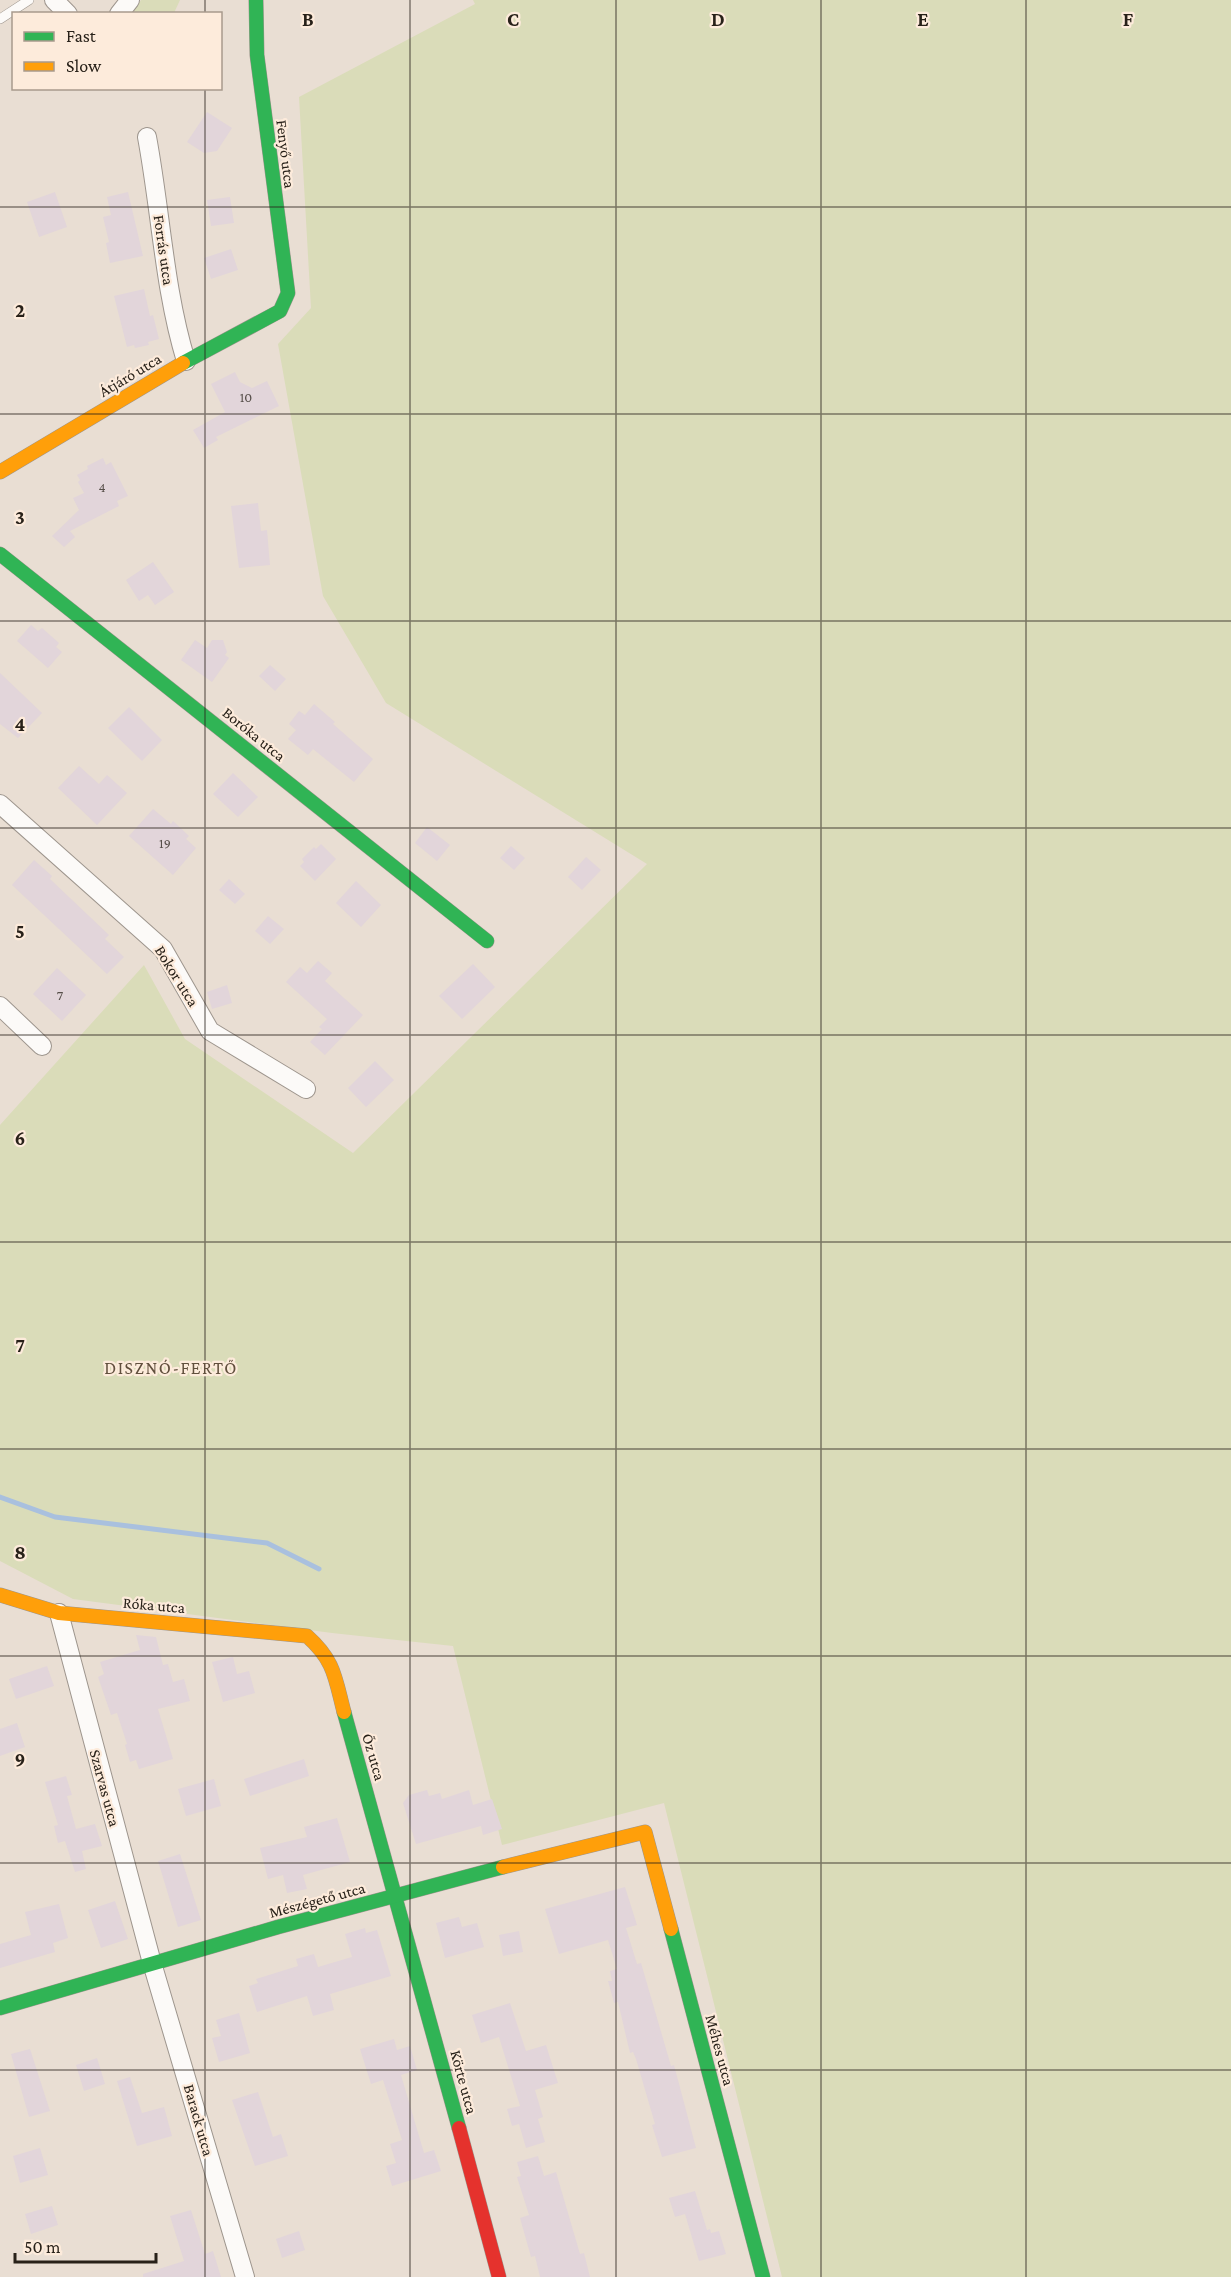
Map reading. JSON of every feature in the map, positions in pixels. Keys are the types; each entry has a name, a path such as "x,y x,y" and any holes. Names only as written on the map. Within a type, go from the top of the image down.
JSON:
{"street":[{"path":"54,0 66,12"},
{"path":"121,12 130,0"},
{"name":"Fenyő utca","path":"256,0 257,55 288,293 280,311"},
{"name":"Forrás utca","path":"147,137 174,323 186,362"},
{"name":"Átjáró utca","path":"0,472 186,362 280,311"},
{"name":"Boróka utca","path":"0,554 487,941"},
{"name":"Bokor utca","path":"0,804 163,949 210,1031 306,1089"},
{"path":"0,1006 42,1046"},
{"name":"Róka utca","path":"0,1595 59,1613 307,1636"},
{"name":"Szarvas utca","path":"59,1613 152,1963"},
{"name":"Őz utca","path":"307,1636 322,1649 330,1661 396,1895"},
{"name":"Mészégető utca","path":"0,2008 396,1895 606,1840 645,1832"},
{"name":"Méhes utca","path":"645,1832 763,2277"},
{"name":"Körte utca","path":"396,1895 499,2277"},
{"name":"Barack utca","path":"152,1963 245,2277"}],"lane":[{"path":"0,19 29,0"}],"green space":[{"path":"141,0 180,0 174,12 132,12"},
{"path":"473,0 1231,0 1231,2277 782,2277 664,1803 502,1845 453,1646 332,1633 73,1599 0,1561 0,1125 144,965 185,1039 353,1153 647,864 386,703 323,596 278,344 311,308 299,97 475,4"}],"building":[{"path":"207,112 232,128 217,151 204,153 187,142"},
{"path":"55,192 67,227 39,237 27,202"},
{"path":"128,192 143,256 110,263 106,243 109,242 103,217 111,215 107,197"},
{"path":"230,197 234,223 211,226 207,200"},
{"path":"231,249 238,270 211,279 204,258"},
{"path":"144,289 150,316 153,315 159,339 148,342 149,345 127,347 114,296"},
{"path":"235,372 240,382 252,388 267,381 279,406 216,437 218,440 204,448 193,430 225,412 211,384"},
{"path":"103,458 106,465 111,462 128,496 117,501 119,506 70,531 75,537 64,547 52,536 79,510 73,498 84,493 77,475 88,469 87,466"},
{"path":"258,503 261,531 267,530 270,565 239,568 231,506"},
{"path":"153,562 174,592 155,605 148,595 139,601 126,580"},
{"path":"31,625 38,631 42,628 59,643 56,647 62,652 48,668 17,641"},
{"path":"195,640 207,648 212,640 223,640 227,652 225,655 229,658 212,682 181,660"},
{"path":"270,665 286,679 275,691 259,676"},
{"path":"0,673 42,713 18,738 0,724"},
{"path":"314,704 373,759 354,782 313,749 308,755 288,739 296,730 289,724 299,711 305,715"},
{"path":"129,707 162,740 142,761 108,728"},
{"path":"79,766 99,784 107,775 127,793 97,825 58,788"},
{"path":"233,773 258,797 238,817 213,794"},
{"path":"153,809 171,824 173,821 189,836 186,839 196,848 173,875 129,836"},
{"path":"427,827 450,845 437,861 415,843"},
{"path":"321,844 336,859 315,881 300,866 304,862 302,859 314,847 316,849"},
{"path":"511,846 525,858 514,870 500,858"},
{"path":"586,857 601,870 582,890 568,877"},
{"path":"34,860 52,876 50,879 109,935 105,939 124,957 107,974 12,885"},
{"path":"229,879 245,894 235,904 219,890"},
{"path":"356,881 381,905 361,927 336,903"},
{"path":"268,916 284,929 270,944 255,931"},
{"path":"318,961 332,973 325,981 363,1015 325,1055 310,1042 322,1029 319,1027 327,1019 286,982 300,967 307,973"},
{"path":"473,964 495,987 462,1019 439,996"},
{"path":"57,968 86,995 62,1021 33,994"},
{"path":"227,985 232,1003 212,1009 207,992"},
{"path":"375,1061 394,1080 366,1107 348,1088"},
{"path":"136,1635 156,1637 163,1665 168,1664 173,1682 184,1679 190,1701 158,1709 173,1759 139,1769 136,1760 130,1762 117,1713 111,1715 98,1677 104,1674 100,1662 140,1650"},
{"path":"233,1657 237,1674 249,1671 255,1693 223,1702 212,1662"},
{"path":"47,1666 54,1686 16,1699 9,1679"},
{"path":"17,1723 25,1747 0,1756 0,1729"},
{"path":"304,1759 309,1776 250,1796 244,1779"},
{"path":"66,1776 72,1795 67,1796 76,1829 95,1824 102,1846 82,1851 86,1869 75,1872 65,1841 58,1843 54,1826 58,1825 45,1782"},
{"path":"214,1779 221,1806 186,1816 178,1789"},
{"path":"427,1790 429,1796 440,1793 442,1799 469,1790 473,1805 492,1799 502,1829 483,1835 481,1826 416,1844 403,1803 409,1795"},
{"path":"337,1818 350,1862 303,1875 307,1889 287,1893 283,1875 268,1879 260,1848 307,1837 304,1827"},
{"path":"180,1854 201,1920 178,1927 158,1861"},
{"path":"625,1887 637,1925 626,1928 637,1964 641,1963 671,2066 674,2065 696,2148 662,2157 636,2059 633,2052 630,2053 618,2002 614,2003 608,1981 612,1981 610,1971 617,1969 608,1940 559,1954 545,1909"},
{"path":"115,1901 128,1939 101,1948 88,1910"},
{"path":"59,1904 68,1938 53,1943 55,1952 0,1968 0,1944 31,1935 25,1912"},
{"path":"459,1917 462,1927 477,1923 484,1947 445,1958 436,1923"},
{"path":"365,1928 366,1933 377,1930 391,1976 330,1994 334,2010 313,2016 307,1996 257,2012 249,1986 258,1983 256,1979 298,1966 296,1959 314,1954 318,1967 352,1957 345,1934"},
{"path":"519,1931 523,1952 503,1956 499,1935"},
{"path":"510,2003 526,2051 546,2045 558,2083 535,2090 543,2117 538,2119 545,2142 526,2148 519,2124 512,2126 507,2109 520,2106 499,2037 481,2043 472,2015"},
{"path":"239,2013 250,2053 219,2062 212,2038 221,2036 216,2020"},
{"path":"394,2039 397,2050 410,2046 417,2070 401,2075 424,2153 434,2150 441,2171 392,2186 386,2166 396,2163 390,2144 402,2140 383,2080 371,2084 360,2049"},
{"path":"30,2049 50,2111 29,2117 11,2054"},
{"path":"97,2058 105,2084 84,2091 76,2065"},
{"path":"130,2077 142,2113 164,2107 172,2136 137,2146 117,2081"},
{"path":"258,2092 273,2137 281,2134 288,2156 255,2166 232,2100"},
{"path":"40,2148 48,2175 20,2183 13,2156"},
{"path":"538,2156 544,2176 556,2172 580,2254 584,2253 590,2277 540,2277 535,2256 531,2257 520,2218 529,2215 517,2177 521,2176 517,2162"},
{"path":"695,2191 707,2230 710,2229 711,2233 719,2231 726,2254 699,2261 685,2214 675,2217 669,2198"},
{"path":"52,2206 58,2225 31,2234 25,2214"},
{"path":"191,2210 205,2254 213,2251 221,2277 143,2277 143,2274 184,2261 170,2216"},
{"path":"299,2231 305,2250 282,2258 276,2239"}],"waterway":[{"path":"0,1497 55,1517 267,1543 319,1569"}],"traffic: fast":[{"path":"183,363 280,311 288,293 257,55 256,0"},
{"path":"0,554 487,941"},
{"path":"344,1712 459,2128"},
{"path":"0,2008 278,1927 503,1867"},
{"path":"671,1929 763,2277"}],"traffic: slow":[{"path":"0,472 183,363"},
{"path":"0,1595 59,1613 307,1636 329,1662 344,1712"},
{"path":"503,1867 645,1832 671,1929"}],"traffic: jam":[{"path":"459,2128 499,2277"}],"district":[{"name":"DISZNÓ-FERTŐ","path":"171,1368"}]}
